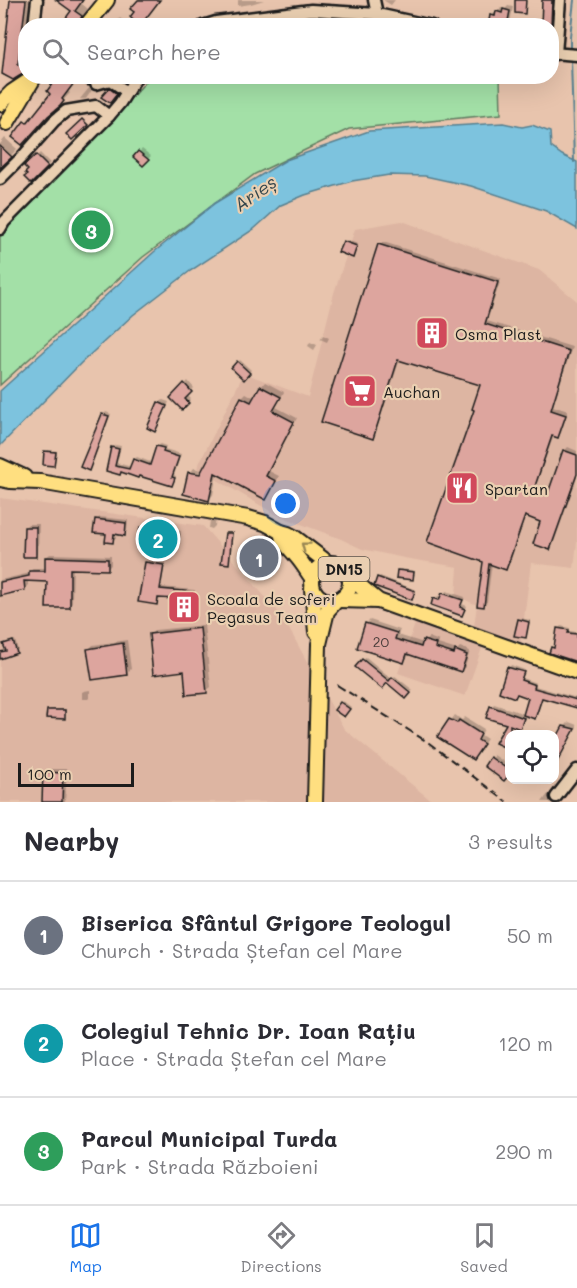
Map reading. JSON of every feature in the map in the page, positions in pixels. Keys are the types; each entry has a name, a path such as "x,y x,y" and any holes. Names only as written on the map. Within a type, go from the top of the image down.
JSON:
{"main road":[{"path":"91,18 101,2"},
{"path":"0,84 8,87 20,86"},
{"path":"4,129 6,116 0,106 23,84"},
{"path":"4,129 30,84"},
{"name":"DN15","path":"1,471 40,482 228,513 265,523 294,537 328,563 344,568 349,577 378,601 577,672"},
{"name":"DN15","path":"281,532 282,539 312,581"},
{"name":"DN15","path":"328,563 318,567 314,572 313,590 317,596 332,602 337,600 347,593 349,577"},
{"path":"312,581 319,644 315,802"},
{"path":"319,644 327,611 337,600"},
{"name":"DN15","path":"337,600 378,601"}],"street":[{"path":"35,18 37,0"},
{"path":"374,0 377,14"},
{"path":"558,18 560,0"},
{"path":"248,18 311,10 377,14 395,18"},
{"path":"559,54 577,56"},
{"path":"116,84 127,92"},
{"path":"0,229 4,222 109,116 132,84"},
{"path":"0,179 66,111 96,106 109,116"},
{"path":"556,797 577,770"}],"shaded area":[{"path":"402,221 539,270 577,301 577,542 574,568 531,563 521,642 474,626 477,605 456,596 458,567 362,549 277,515 197,468 244,373 308,397 334,293 355,229"},
{"path":"0,498 203,526 282,616 344,729 433,802 0,802"},
{"path":"416,621 483,645 465,696 398,673"}],"green space":[{"path":"144,84 500,84 501,114 349,129 255,174 143,257 0,385 0,234 5,226 114,117"}],"water":[{"name":"Arieș","path":"503,123 522,127 532,125 550,132 551,147 577,162 577,229 546,211 471,186 425,176 389,175 352,181 305,195 281,205 254,229 190,271 133,315 81,363 0,446 0,391 154,252 215,203 286,160 369,131"}],"building":[{"path":"10,0 26,0 24,18 18,18 18,77 13,80 2,74"},
{"path":"56,0 83,0 75,11 82,16 81,18 66,18 71,11"},
{"path":"138,0 160,0 146,18 131,18 134,12 130,9"},
{"path":"515,0 526,0 525,14 515,13"},
{"path":"542,0 552,0 551,18 541,18"},
{"path":"503,9 510,11 509,18 489,18 490,15 495,16 496,11 502,13"},
{"path":"52,84 73,84 62,99 64,101 60,106 22,145 12,137 24,121 27,123 50,94 47,91"},
{"path":"109,88 117,94 110,103 101,97"},
{"path":"82,119 88,125 72,140 66,134"},
{"path":"0,146 12,157 0,168"},
{"path":"138,151 149,160 143,166 133,157"},
{"path":"36,155 48,167 31,184 24,177 28,170 24,166"},
{"path":"343,241 357,246 353,258 338,252"},
{"path":"378,244 498,282 485,324 569,351 551,410 566,415 558,438 552,436 534,489 548,493 563,450 577,455 577,474 550,550 533,544 540,522 525,516 506,570 489,564 484,607 477,606 483,562 427,542 474,410 472,409 480,385 398,360 373,439 321,422"},
{"path":"237,361 250,373 244,380 231,368"},
{"path":"184,383 192,392 185,399 189,403 182,410 170,398"},
{"path":"260,386 281,397 273,411 294,422 266,476 276,481 266,500 215,473 209,501 183,494 188,472 200,474 241,397 251,402"},
{"path":"158,402 167,406 155,432 147,428"},
{"path":"102,414 109,416 89,471 80,467"},
{"path":"156,446 164,448 163,452 179,457 172,477 175,478 172,486 139,476 138,478 121,472 120,475 106,471 111,447 119,449 115,466 129,469 133,459 150,465"},
{"path":"44,451 56,452 54,466 43,465"},
{"path":"95,519 126,523 125,536 114,534 113,543 105,542 106,534 93,533"},
{"path":"24,527 36,527 36,557 23,557"},
{"path":"140,527 179,534 176,552 137,545"},
{"path":"225,533 232,533 229,564 221,563"},
{"path":"256,544 267,544 266,559 269,559 269,566 265,566 265,573 255,573 255,565 251,565 251,557 256,557"},
{"path":"45,557 108,559 108,570 70,569 70,608 46,608 47,582 24,581 25,590 0,596 0,582 29,576 29,571 45,571"},
{"path":"145,562 164,565 160,589 193,592 191,617 175,616 177,599 158,598 157,605 138,602"},
{"path":"397,570 414,572 413,580 396,578"},
{"path":"377,577 415,591 412,600 374,586"},
{"path":"442,593 463,600 460,607 465,609 462,616 431,605 433,598 439,600"},
{"path":"518,619 529,622 526,638 514,636"},
{"path":"365,623 397,633 395,639 421,647 423,640 436,644 435,648 454,654 455,650 467,655 461,672 407,654 404,663 357,648"},
{"path":"200,628 207,693 186,695 184,671 153,675 149,634"},
{"path":"557,628 577,634 577,662 549,653 551,647 554,648"},
{"path":"13,641 17,653 0,659 0,652 6,651 3,644"},
{"path":"123,643 127,675 92,680 87,649"},
{"path":"362,659 389,681 392,677 411,693 406,699 387,683 382,689 355,667"},
{"path":"507,667 524,672 521,680 535,685 534,688 577,700 577,708 542,698 535,719 523,715 528,698 517,694 515,698 499,692"},
{"path":"340,702 350,709 344,717 334,710"},
{"path":"490,706 524,718 520,729 510,725 510,730 505,730 505,748 495,743 506,724 486,718"},
{"path":"47,710 65,710 65,719 46,718"},
{"path":"449,719 457,723 459,720 481,734 478,740 484,744 473,760 437,737"},
{"path":"563,726 575,729 559,759 559,734"},
{"path":"490,757 505,768 505,780 504,781 484,766"},
{"path":"43,772 63,773 62,802 42,802"}],"waterway":[{"path":"570,51 574,0"},
{"path":"571,59 574,162"}],"railway":[{"path":"337,685 429,743 507,802"}],"place":[{"name":"Parcul Municipal Turda","path":"91,230"},
{"name":"Osma Plast","path":"432,333"},
{"name":"Auchan","path":"360,391"},
{"name":"Spartan","path":"462,488"},
{"name":"Colegiul Tehnic Dr. Ioan Rațiu","path":"158,539"},
{"name":"Biserica Sfântul Grigore Teologul","path":"259,558"},
{"name":"Scoala de soferi Pegasus Team","path":"184,607"}]}
